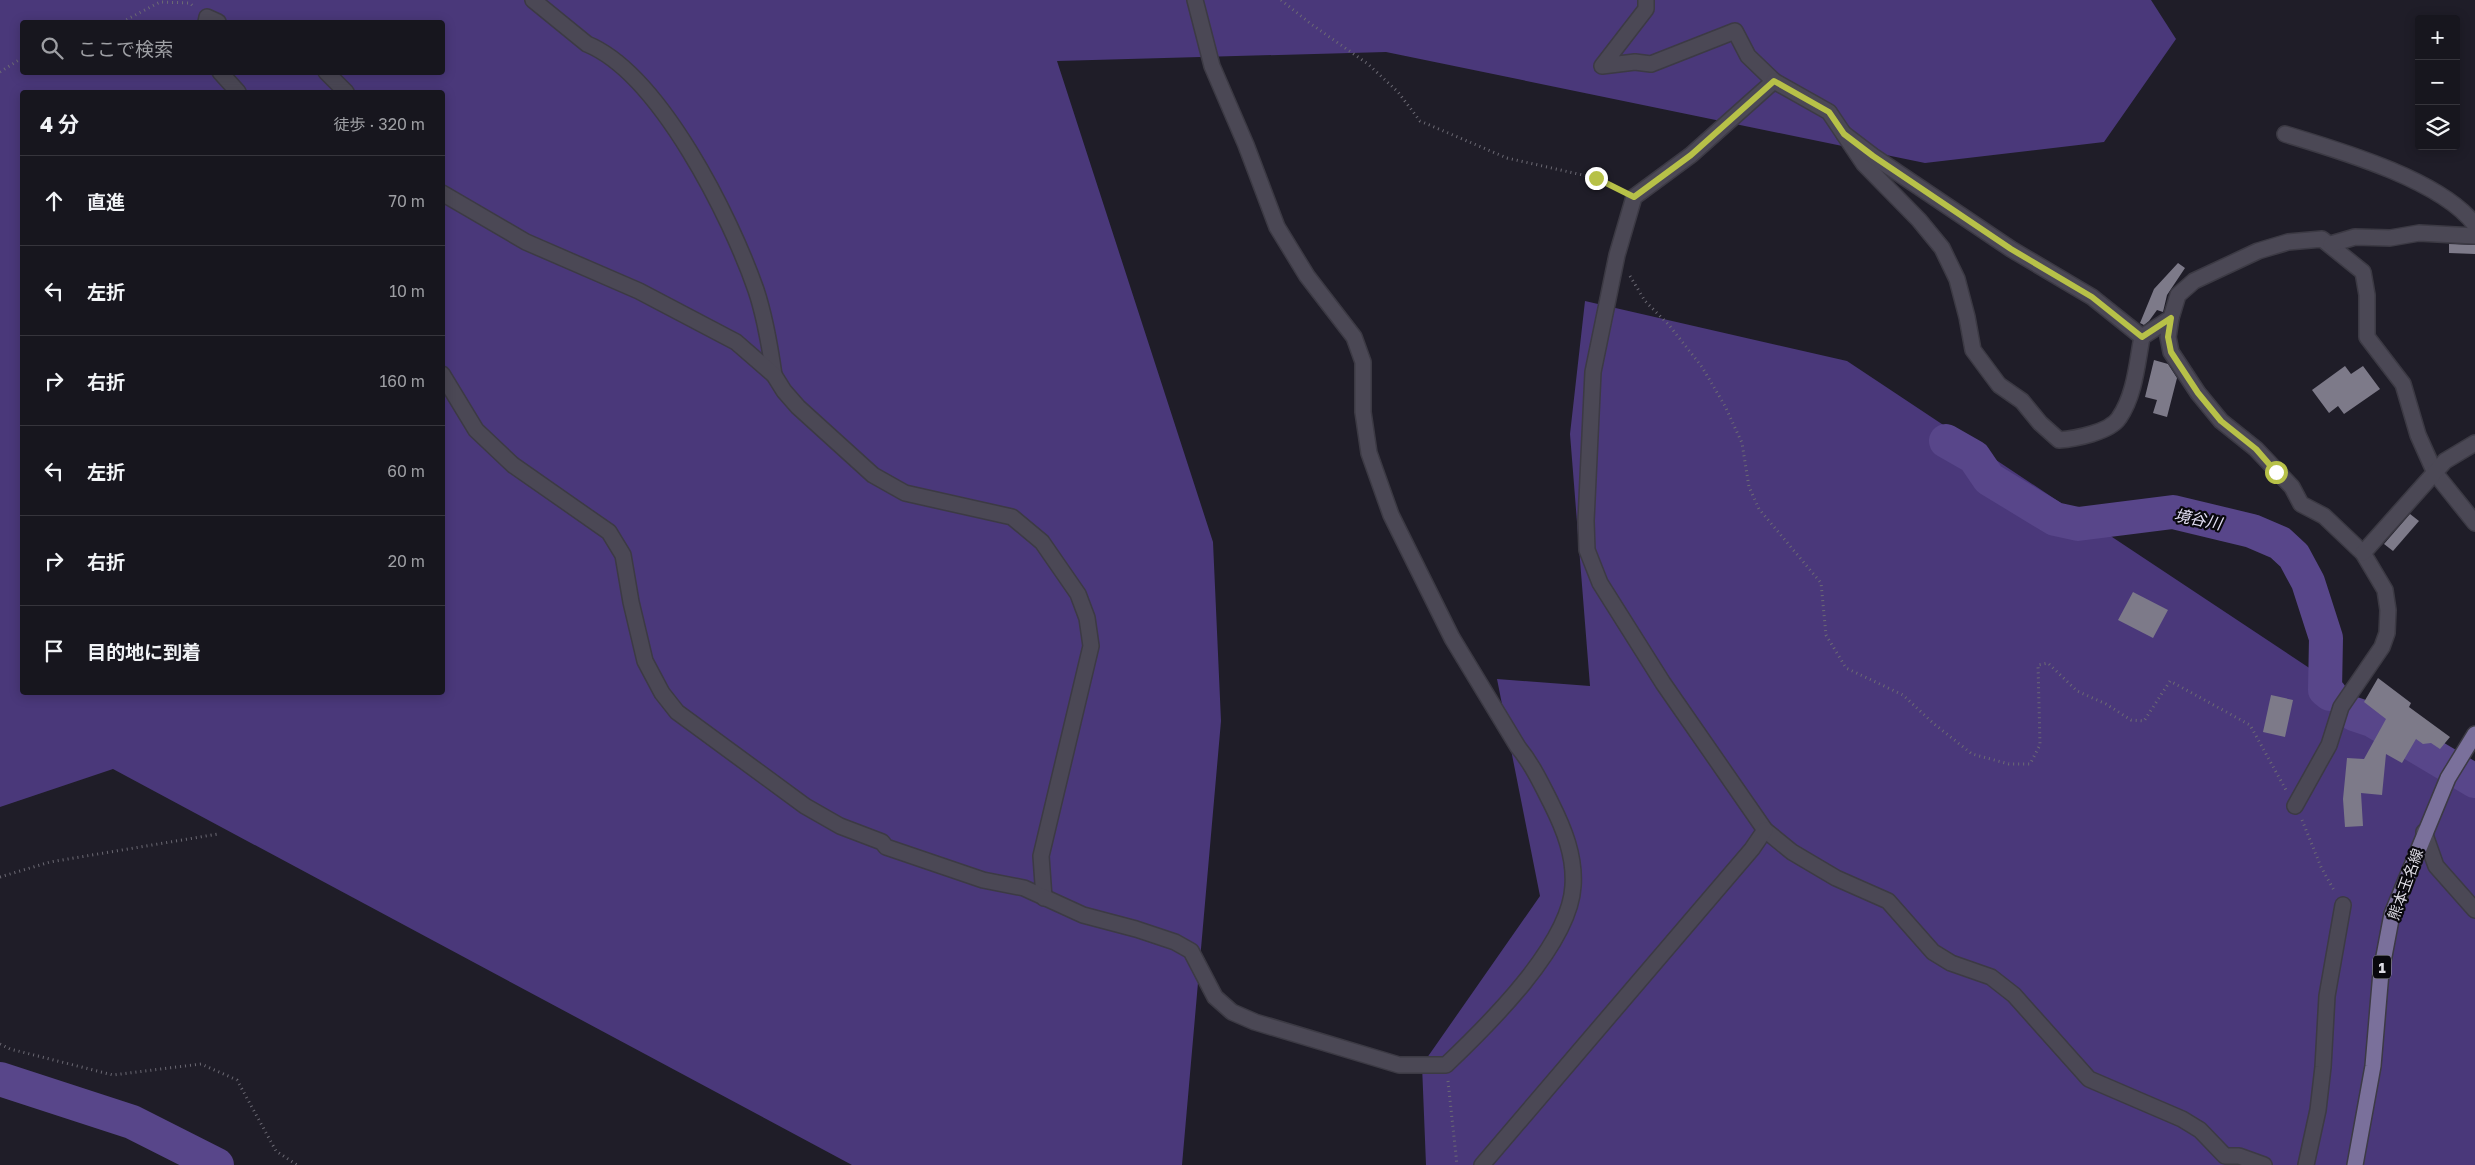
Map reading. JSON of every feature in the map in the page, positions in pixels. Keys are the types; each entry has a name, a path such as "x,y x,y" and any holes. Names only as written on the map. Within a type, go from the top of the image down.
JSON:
{"main road":[{"name":"熊本玉名線","path":"2355,1165 2373,1066 2381,972 2392,914 2424,832 2448,778 2475,734"}],"street":[{"path":"533,0 587,44 597,48 627,72 660,107 709,183 734,236 756,291 769,340 774,375"},
{"path":"445,379 476,430 513,465 609,532 623,555 631,602 645,660 662,693 677,712 805,806 840,826 882,842 886,847 983,880 1024,888 1084,915 1136,928 1175,942 1191,951 1215,997 1232,1012 1255,1022 1399,1065 1446,1066 1490,1024 1539,962 1567,916 1573,886 1572,865 1565,831 1530,760 1518,747 1452,638 1391,515 1368,453 1363,412 1363,362 1354,337 1307,276 1277,227 1246,145 1212,66 1195,0"},
{"path":"1646,0 1646,8 1602,66 1635,62 1651,64 1735,31 1748,56 1774,81 1829,112 1864,164 1919,220 1942,248 1957,279 1973,350 1999,385 2022,401 2040,423 2060,440 2085,438 2119,420 2131,393 2142,337 2171,318"},
{"path":"223,75 236,90"},
{"path":"329,75 344,90"},
{"path":"1774,81 1691,155 1634,197 1617,255 1593,372 1586,521 1587,550 1600,583 1663,683 1765,830 1792,852 1821,869 1888,902 1933,952 1950,963 1991,977 2014,994 2089,1079 2182,1119 2200,1130 2225,1156 2239,1156 2264,1165"},
{"path":"1844,134 1873,156 2011,249 2092,297 2142,337"},
{"path":"2285,134 2399,174 2450,200 2467,214 2475,225"},
{"path":"445,195 526,242 639,291 736,342 774,375 784,392 798,407 873,475 905,493 1012,518 1042,542 1078,594 1087,618 1091,646 1041,856 1044,898"},
{"path":"2331,244 2355,237 2390,238 2419,232 2475,236"},
{"path":"2295,806 2329,745 2341,706 2382,647 2387,634 2388,610 2385,590 2363,553 2324,516 2301,504 2292,487 2256,449 2221,421 2171,352 2168,337 2178,295 2194,281 2239,258 2288,242 2322,239 2331,244 2363,272 2367,295 2367,337 2403,384 2418,435 2434,473 2475,523"},
{"path":"2363,553 2446,461 2475,443"},
{"path":"1482,1165 1746,856 1765,830"},
{"path":"2424,832 2436,866 2475,910"},
{"path":"2306,1165 2318,1110 2323,1067 2327,996 2343,905"}],"path":[{"path":"1281,0 1311,24 1368,64 1398,92 1420,122 1507,158 1596,178 1634,197"},
{"path":"126,20 160,2 190,3 209,20"},
{"path":"0,72 20,59"},
{"path":"1617,255 1645,301 1669,325 1702,367 1725,406 1742,443 1750,487 1759,509 1821,583 1826,636 1846,668 1903,695 1933,723 1972,754 2009,764 2030,764 2040,745 2038,666 2048,663 2077,691 2106,704 2131,720 2144,721 2170,682 2250,725 2295,806 2321,868 2343,905"},
{"path":"0,877 50,862 218,834"},
{"path":"0,1044 10,1049 113,1075 201,1064 236,1080 276,1151 298,1165"},
{"path":"1446,1066 1457,1165"}],"shaded area":[{"path":"0,0 2151,0 2176,39 2104,142 1925,163 1386,52 1057,61 1213,542 1221,721 1182,1165 852,1165 113,769 0,807"},
{"path":"1585,301 1847,361 2475,778 2475,1165 1426,1165 1422,1065 1540,896 1497,679 1590,686 1570,434"}],"building":[{"path":"2449,244 2475,245 2475,254 2449,253"},
{"path":"2178,263 2185,268 2167,295 2163,312 2157,310 2144,325 2140,323 2154,289"},
{"path":"2154,360 2168,364 2177,378 2167,417 2153,413 2157,400 2145,397"},
{"path":"2345,366 2351,374 2363,366 2380,389 2344,414 2338,406 2329,413 2312,390"},
{"path":"2410,514 2419,521 2393,551 2384,544"},
{"path":"2133,592 2168,610 2153,638 2118,620"},
{"path":"2378,678 2411,703 2409,707 2450,737 2440,749 2431,743 2423,744 2416,739 2402,763 2386,754 2382,795 2361,793 2363,826 2345,827 2343,799 2347,758 2364,759 2386,719 2364,702"},
{"path":"2271,695 2293,700 2285,737 2263,732"}],"waterway":[{"name":"境谷川","path":"1946,441 1974,457 1989,479 2055,519 2078,524 2173,512 2252,531 2280,543 2294,556 2308,582 2326,638 2325,690 2330,694"},
{"name":"境谷川","path":"2354,714 2372,720 2475,781"},
{"path":"0,1079 132,1122 217,1165"}],"route":[{"path":"1596,178 1634,197 1691,155 1712,134 1774,81 1829,112 1844,134 1873,156 2011,249 2092,297 2142,337 2171,318 2168,337 2171,352 2198,393 2221,421 2256,449 2276,472"}]}
